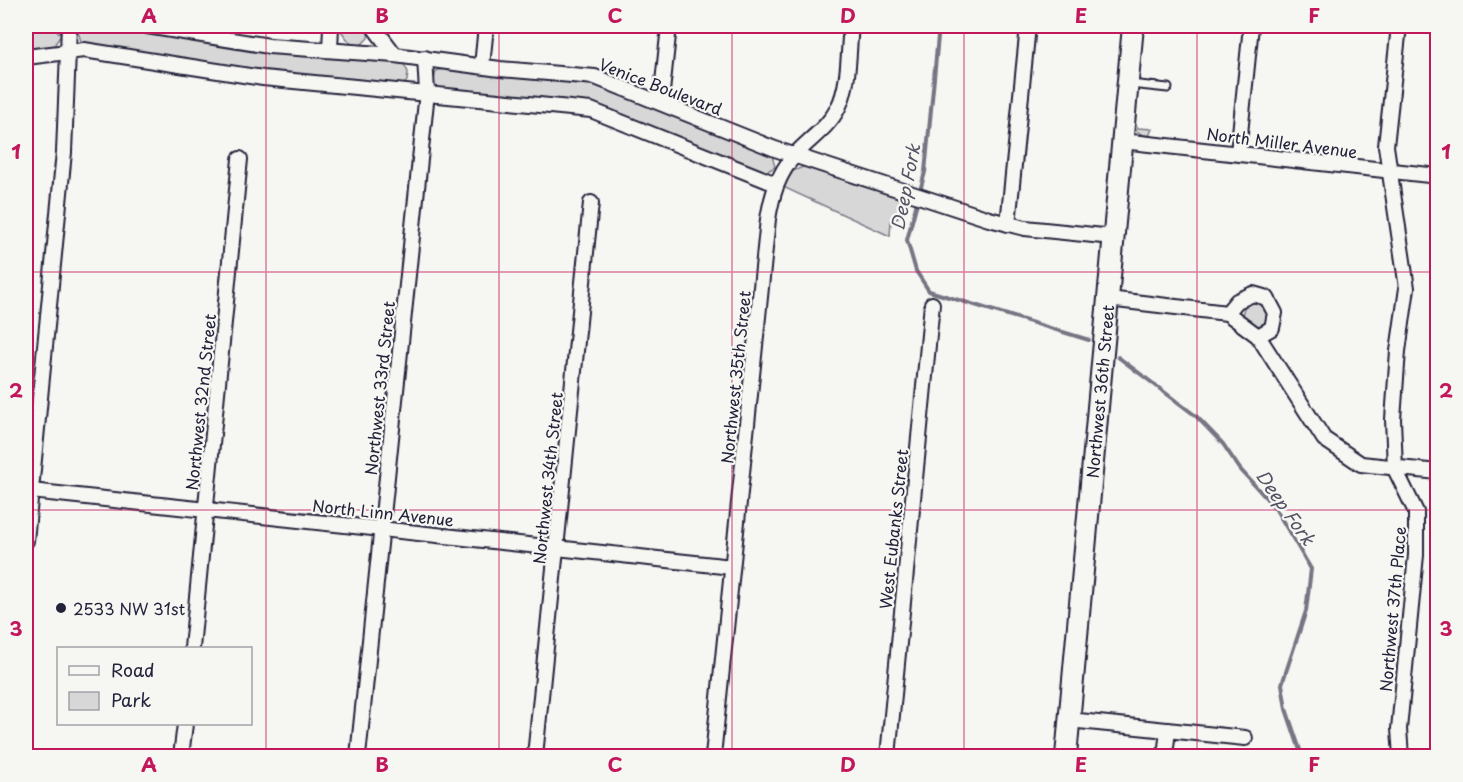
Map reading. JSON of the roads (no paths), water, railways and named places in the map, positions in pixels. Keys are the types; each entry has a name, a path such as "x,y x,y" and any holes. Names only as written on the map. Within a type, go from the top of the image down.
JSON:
{"street":[{"path":"26,541 29,484 64,152 69,26"},
{"name":"Venice Boulevard","path":"147,26 269,46 395,55 595,77 795,155 1008,224 1113,237"},
{"path":"330,50 331,26"},
{"path":"374,26 395,55"},
{"path":"482,66 486,26"},
{"path":"661,102 669,26"},
{"name":"Northwest 35th Street","path":"713,756 768,219 776,184 795,155 829,123 839,105 844,87 851,26"},
{"path":"1008,224 1028,26"},
{"name":"Northwest 36th Street","path":"1066,756 1133,26"},
{"path":"1238,153 1251,26"},
{"path":"1395,469 1393,419 1398,351 1407,288 1386,146 1399,26"},
{"path":"26,57 84,50 263,78 427,92 591,110 776,184"},
{"name":"Northwest 33rd Street","path":"358,756 427,92 425,58"},
{"name":"North Miller Avenue","path":"1122,141 1437,177"},
{"name":"Northwest 32nd Street","path":"192,647 240,159"},
{"name":"Northwest 34th Street","path":"536,756 591,202"},
{"path":"1227,313 1237,301 1253,294 1267,298 1275,313 1272,328 1258,336"},
{"path":"1108,299 1227,313 1258,336 1324,439 1361,464 1437,472"},
{"name":"West Eubanks Street","path":"888,756 932,304"},
{"name":"Northwest 37th Place","path":"1395,469 1416,512 1416,555 1399,729 1401,756"},
{"name":"North Linn Avenue","path":"29,484 206,510 732,567"},
{"path":"1069,720 1245,738"},
{"path":"181,756 185,725"},
{"path":"1165,756 1168,730"}],"lane":[{"path":"1127,84 1168,88"}],"waterway":[{"name":"Deep Fork","path":"939,26 925,172 907,240 916,271 929,291 1089,340"},
{"name":"Deep Fork","path":"1118,357 1196,416 1223,444 1240,469 1275,508 1311,569 1306,611 1282,684 1286,709 1302,756"}],"place":[{"name":"2533 NW 31st","path":"61,608"}]}
